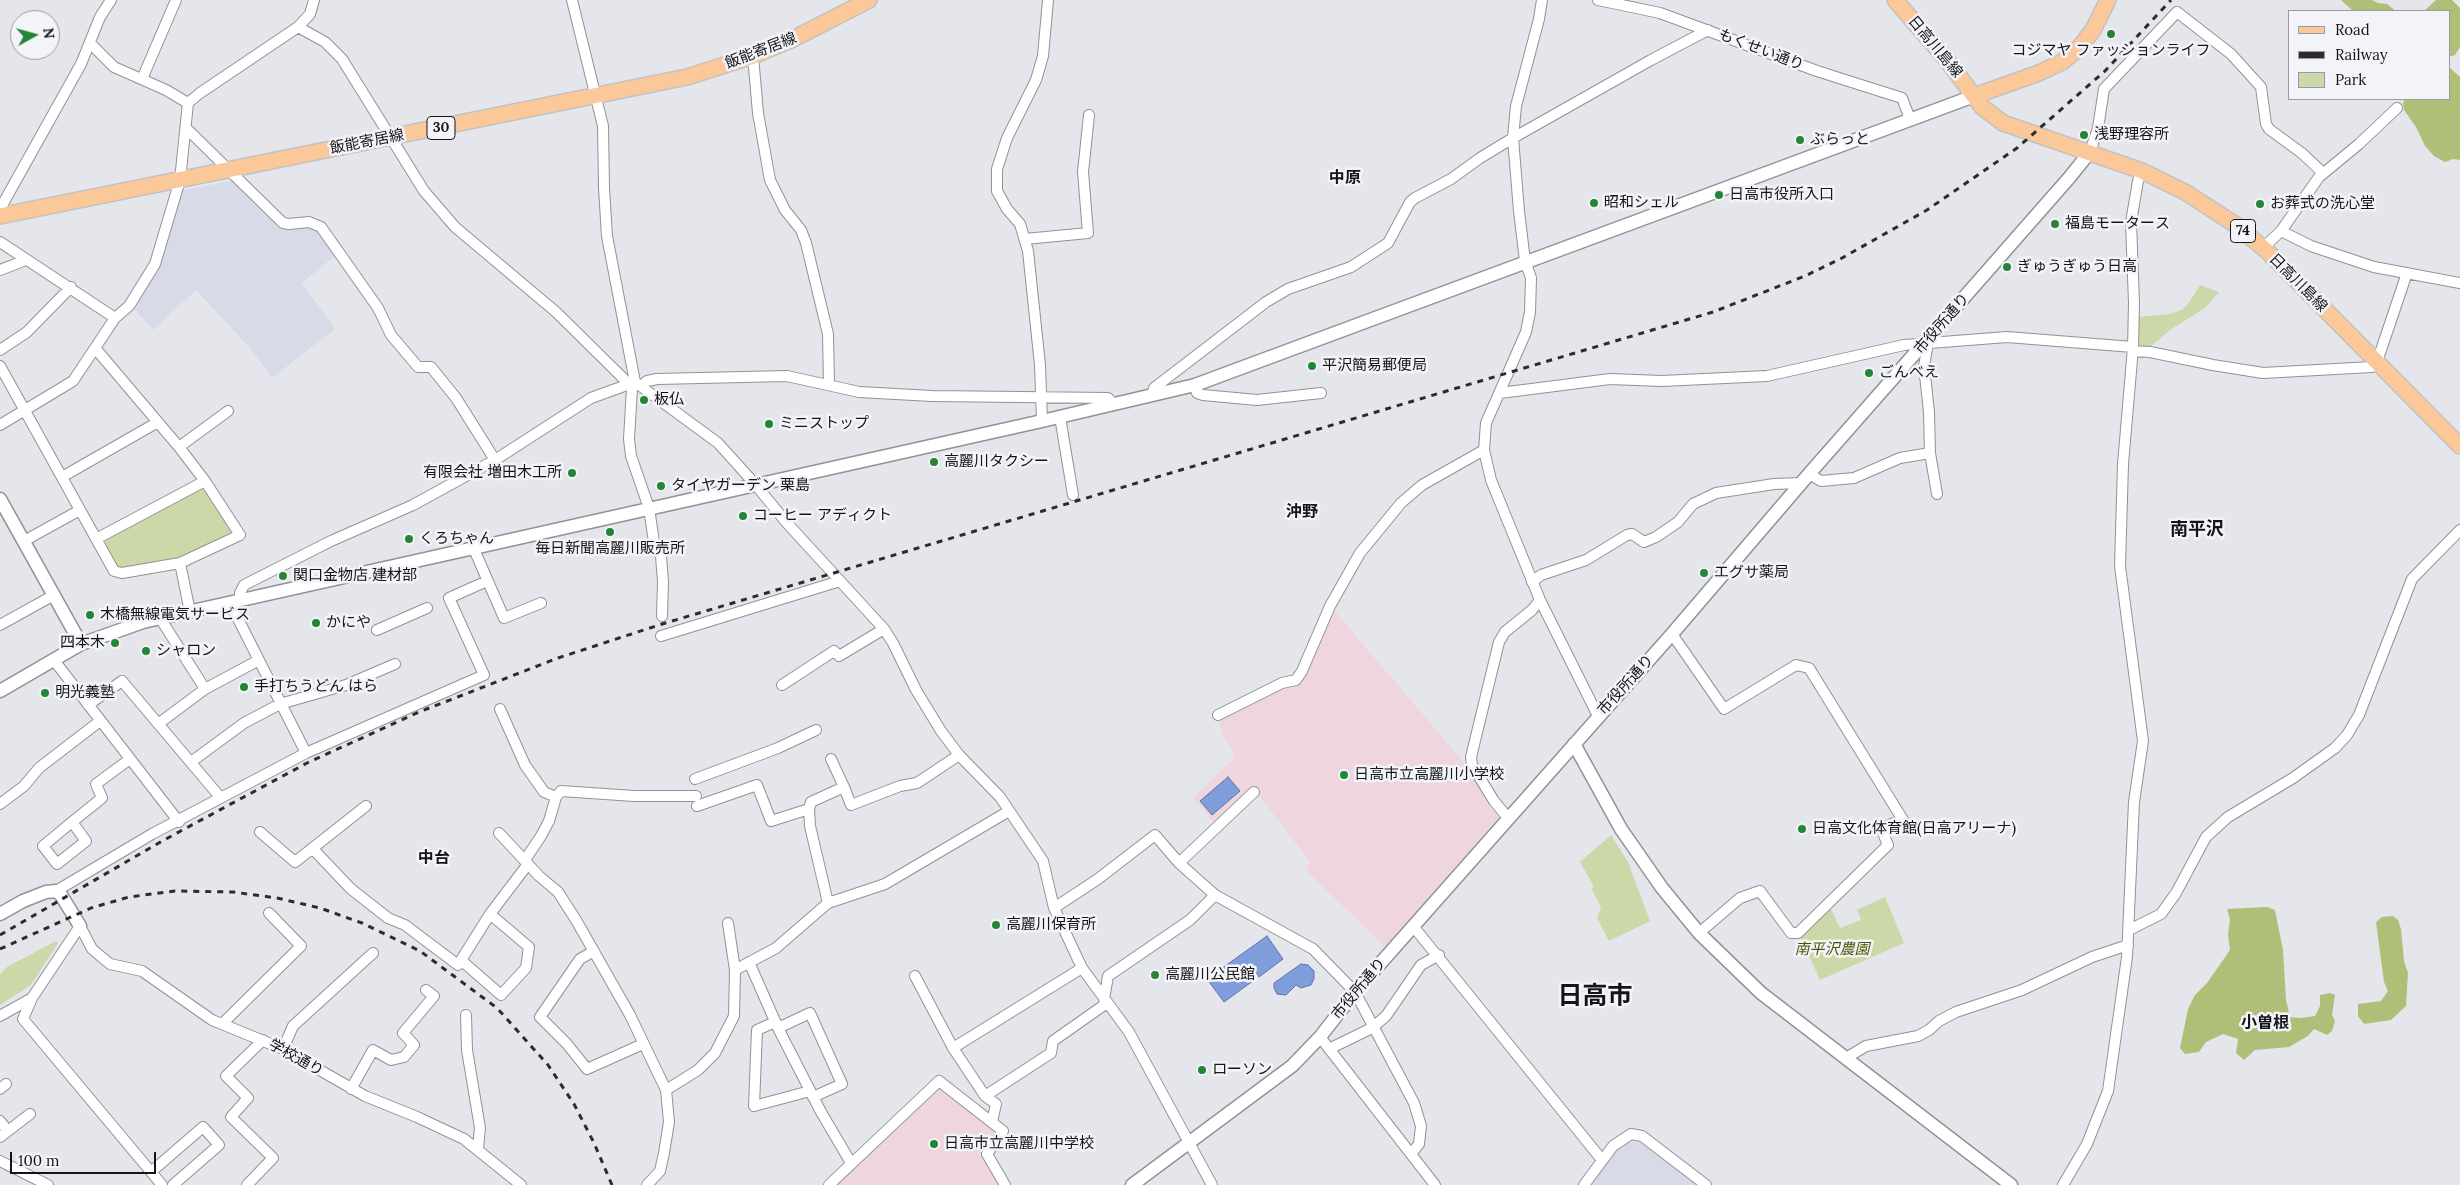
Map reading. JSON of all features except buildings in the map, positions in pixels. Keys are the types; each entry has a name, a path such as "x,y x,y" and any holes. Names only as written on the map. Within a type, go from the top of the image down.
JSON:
{"main road":[{"name":"飯能寄居線","path":"0,216 597,97 687,77 753,56 818,28 869,0"},
{"name":"日高川島線","path":"1895,0 1947,60 1988,112 2003,123 2142,171 2186,192 2218,212 2263,248 2460,446"},
{"path":"1974,96 2039,73 2062,62 2084,42 2108,0"}],"street":[{"path":"0,209 81,64 100,17 111,0"},
{"path":"142,79 176,0"},
{"path":"0,425 73,381 116,318 129,306 155,264 180,180 188,104 200,93 298,27 310,14 314,0"},
{"path":"572,0 597,97 604,134 604,188 607,236 635,384 632,388 629,439 631,456 649,508 654,542 661,556 664,582 662,616"},
{"path":"1042,421 1040,365 1025,239 1020,224 1007,209 997,191 997,169 1007,138 1036,80 1043,56 1048,0"},
{"path":"1542,0 1539,19 1516,106 1513,138 1525,261 1531,278 1530,312 1526,332 1486,423 1484,450 1491,480 1532,582 1598,716"},
{"name":"もくせい通り","path":"1598,0 1660,13 1817,71 1902,98 1910,119"},
{"path":"2090,152 2098,128 2104,90 2177,12 2231,54 2261,87 2266,124 2269,129 2303,154 2323,173"},
{"path":"298,27 325,42 342,59 389,138 424,191 455,227 556,312 635,384 718,443 786,522 884,629 916,690 941,731 959,755 1000,797 1043,860 1054,908 1082,968 1129,1032 1212,1185"},
{"path":"1152,395 1154,388 1266,302 1288,289 1351,267 1388,242 1410,202 1451,180 1480,158 1513,138 1708,30"},
{"path":"90,42 114,67 142,79 188,104"},
{"path":"753,56 758,112 770,180 785,210 801,230 806,243 828,334 829,384"},
{"path":"0,691 81,644 124,627 1195,385 1974,96"},
{"path":"2263,248 2281,231 2323,173 2359,144 2397,108"},
{"path":"1025,239 1088,233 1083,172 1089,115"},
{"path":"186,128 283,223 309,222 321,227 378,308 391,335 418,367 431,367 456,398 495,460"},
{"name":"市役所通り","path":"1138,1183 1189,1142 1292,1066 1320,1037 1355,992 1672,634 1805,478 2090,152"},
{"path":"2063,1185 2087,1144 2108,1091 2128,945 2134,802 2143,740 2120,566 2124,464 2133,349 2134,303 2131,222 2142,171"},
{"path":"2281,231 2311,246 2374,267 2460,283"},
{"path":"0,242 116,318"},
{"path":"0,270 26,260"},
{"path":"1500,393 1610,378 1662,381 1767,376 1904,344 2007,337 2133,349 2213,365 2263,372 2369,368 2377,362 2407,273"},
{"path":"0,350 28,332 71,287"},
{"path":"1924,344 1927,349 1924,366 1929,412 1930,452 1937,494"},
{"path":"0,366 114,571 118,573 180,563 240,535 205,481 179,447 94,348"},
{"path":"306,752 259,660 236,601 244,585 331,541 413,505 495,460 591,398 657,379 715,376 788,376 859,392 1040,398 1108,398 1114,404"},
{"path":"1195,385 1197,393 1257,400 1321,393"},
{"path":"179,447 228,410"},
{"path":"1060,417 1073,495"},
{"path":"62,477 158,422"},
{"path":"1218,715 1282,683 1296,680 1302,671 1330,606 1360,553 1401,503 1422,485 1484,450"},
{"path":"1532,582 1541,575 1586,560 1627,535 1632,534 1644,542 1656,537 1678,522 1693,504 1716,493 1805,478 1821,481 1854,478 1900,458 1930,452"},
{"path":"96,539 205,481"},
{"path":"0,499 81,644"},
{"path":"24,541 80,510"},
{"path":"2129,930 2161,914 2176,893 2206,837 2228,817 2293,778 2335,748 2347,735 2359,715 2412,579 2460,530"},
{"path":"473,547 504,618 541,603"},
{"path":"180,563 190,612"},
{"path":"0,914 23,901 46,892 56,891 152,834 179,822 220,797 306,752 484,675 448,598 487,581"},
{"path":"661,636 840,581"},
{"path":"0,625 54,595"},
{"path":"1508,818 1494,801 1472,765 1471,756 1499,642 1505,632 1532,610 1540,600"},
{"path":"377,630 427,608"},
{"path":"160,618 205,689"},
{"path":"782,685 834,652 839,656 884,629"},
{"path":"1672,634 1724,709 1796,665 1809,668 1903,820 1882,828 1888,845 1798,933 1791,933 1760,891 1740,898 1699,933"},
{"path":"53,659 179,822"},
{"path":"158,724 205,689 259,660"},
{"path":"192,762 244,722 280,704 346,685 395,664"},
{"path":"88,705 122,681 220,797"},
{"path":"500,708 525,765 544,792 556,797"},
{"path":"0,804 24,786 39,768 100,721"},
{"path":"695,779 778,748 816,730"},
{"path":"1574,744 1621,830 1662,888 1699,933 1760,993 2011,1185"},
{"path":"832,758 851,805 900,786 917,783 959,755"},
{"path":"72,822 102,798 96,784 130,758"},
{"path":"313,849 342,880 388,918 405,925 458,965 490,914 527,862 549,821 556,797 561,791 697,801 756,784 771,821 809,810"},
{"path":"828,903 810,826 809,810 811,802 844,787"},
{"path":"1179,863 1254,792"},
{"path":"260,832 295,862 366,806"},
{"path":"735,970 776,948 828,903 885,884 1009,811"},
{"path":"499,833 558,892 630,1015 666,1090 669,1122 664,1153 660,1171 646,1185"},
{"path":"1054,908 1098,879 1155,835 1179,863 1215,895 1314,949 1355,992 1372,1028 1414,1103 1421,1126 1419,1144 1411,1154"},
{"path":"56,891 61,895 80,926 32,998 23,1019 162,1185"},
{"path":"985,1096 1051,1053 1053,1041 1105,1001 1108,976 1190,920 1215,895"},
{"path":"222,1024 302,946 269,913"},
{"path":"462,961 501,995 526,968 529,947 490,914"},
{"path":"666,1090 698,1070 715,1053 734,1016 735,970 728,923"},
{"name":"学校通り","path":"80,926 92,949 100,958 110,964 142,971 212,1020 263,1040 351,1089 451,1132 478,1148 521,1185"},
{"path":"1413,926 1602,1160"},
{"path":"1846,1058 1866,1046 1918,1036 1956,1012 2022,990 2092,957 2128,945"},
{"path":"594,951 580,958 540,1017 567,1044 586,1069 643,1044"},
{"path":"283,1050 293,1026 373,953"},
{"path":"1329,1049 1372,1028 1386,1016 1421,965 1438,955"},
{"path":"750,962 776,1025 811,1094 851,1162"},
{"path":"953,1048 1082,968"},
{"path":"915,976 953,1048 985,1096 996,1104 992,1122"},
{"path":"351,1089 373,1050 391,1060 404,1057 414,1045 403,1033 434,996 426,990"},
{"path":"0,1016 32,998"},
{"path":"810,1013 842,1084 811,1094 754,1106 757,1030 776,1025 810,1013"},
{"path":"466,1015 467,1050 480,1128 478,1148"},
{"path":"1320,1037 1435,1185"},
{"path":"247,1185 273,1158 231,1117 248,1098 226,1076 263,1040"},
{"path":"829,1185 851,1162 939,1082 1003,1131 987,1154 1005,1185"},
{"path":"0,1121 4,1134 30,1114"},
{"path":"151,1172 203,1127 218,1144 173,1185"},
{"path":"1584,1185 1613,1146 1631,1134 1642,1136 1706,1185"},
{"path":"0,1161 48,1185"}],"shaded area":[{"path":"235,180 279,226 309,226 319,231 336,255 302,283 335,329 272,378 249,347 196,290 153,330 132,306 181,191"},
{"name":"日高市立高麗川小学校","path":"1333,609 1461,759 1487,798 1486,803 1499,817 1385,947 1306,870 1310,862 1256,791 1216,825 1193,798 1235,757 1223,735 1218,718 1283,685 1297,682"},
{"name":"日高市立高麗川中学校","path":"941,1086 997,1130 998,1135 983,1154 1001,1185 835,1185"},
{"path":"1640,1142 1697,1185 1590,1185 1614,1151 1625,1143"}],"green space":[{"path":"2341,0 2372,0 2387,4 2395,10 2352,10"},
{"path":"2436,0 2452,0 2460,8 2460,47 2455,55 2450,57 2450,10 2425,10"},
{"path":"2450,68 2460,77 2460,160 2453,159 2445,162 2434,156 2425,146 2416,127 2404,110 2404,100 2450,100"},
{"path":"2200,285 2219,292 2205,308 2170,330 2150,347 2138,346 2139,317 2169,314 2182,310"},
{"path":"201,489 207,492 232,529 230,534 177,559 120,568 116,566 105,545 106,540"},
{"path":"1611,835 1628,862 1650,921 1609,941 1597,918 1601,907 1591,888 1594,887 1580,862"},
{"name":"南平沢農園","path":"1885,897 1904,943 1820,980 1801,938 1831,909 1840,928 1861,920 1857,910"},
{"path":"2267,907 2275,910 2283,950 2286,1000 2290,1017 2315,1016 2320,1006 2320,995 2330,993 2335,995 2332,1015 2335,1021 2332,1031 2327,1035 2314,1029 2308,1036 2289,1047 2255,1050 2244,1060 2236,1053 2238,1039 2223,1034 2206,1042 2199,1052 2185,1054 2180,1048 2188,1009 2195,995 2207,983 2230,950 2228,935 2230,919 2227,909"},
{"path":"2393,916 2398,920 2401,929 2404,961 2408,973 2406,1006 2391,1020 2364,1024 2358,1016 2358,1004 2381,1001 2388,991 2384,982 2376,922 2382,917"},
{"path":"56,941 58,943 31,985 0,1005 0,974 7,967"}],"water":[{"path":"1228,777 1240,791 1212,815 1200,801"},
{"path":"1267,936 1283,959 1259,977 1251,965 1245,969 1253,981 1224,1002 1207,979"},
{"path":"1301,964 1308,965 1314,971 1314,979 1311,985 1301,988 1296,985 1286,995 1277,994 1274,983"}],"railway":[{"path":"0,935 164,840 307,763 419,712 558,658 662,624 1713,312 1805,276 1842,258 1927,210 2017,148 2105,71 2171,0"},
{"path":"0,949 91,908 129,897 175,891 233,892 277,898 320,908 362,923 420,951 497,1008 548,1065 574,1104 594,1143 612,1185"}],"place":[{"name":"コジマヤ ファッションライフ","path":"2111,34"},
{"name":"浅野理容所","path":"2084,135"},
{"name":"ぶらっと","path":"1800,140"},
{"name":"日高市役所入口","path":"1719,195"},
{"name":"昭和シェル","path":"1594,203"},
{"name":"お葬式の洗心堂","path":"2260,204"},
{"name":"福島モータース","path":"2055,224"},
{"name":"ぎゅうぎゅう日高","path":"2007,267"},
{"name":"平沢簡易郵便局","path":"1312,366"},
{"name":"ごんべえ","path":"1869,373"},
{"name":"板仏","path":"644,400"},
{"name":"ミニストップ","path":"769,424"},
{"name":"高麗川タクシー","path":"934,462"},
{"name":"有限会社 増田木工所","path":"572,473"},
{"name":"タイヤガーデン 栗島","path":"661,486"},
{"name":"コーヒー アディクト","path":"743,516"},
{"name":"毎日新聞高麗川販売所","path":"610,532"},
{"name":"くろちゃん","path":"409,539"},
{"name":"エグサ薬局","path":"1704,573"},
{"name":"関口金物店 建材部","path":"283,576"},
{"name":"木橋無線電気サービス","path":"90,615"},
{"name":"かにや","path":"316,623"},
{"name":"四本木","path":"115,643"},
{"name":"シャロン","path":"146,651"},
{"name":"手打ちうどん はら","path":"244,687"},
{"name":"明光義塾","path":"45,693"},
{"name":"日高市立高麗川小学校","path":"1344,775"},
{"name":"日高文化体育館(日高アリーナ)","path":"1802,829"},
{"name":"高麗川保育所","path":"996,925"},
{"name":"高麗川公民館","path":"1155,975"},
{"name":"ローソン","path":"1202,1070"},
{"name":"日高市立高麗川中学校","path":"934,1144"}],"district":[{"name":"中原","path":"1345,178"},
{"name":"沖野","path":"1302,512"},
{"name":"南平沢","path":"2197,530"},
{"name":"中台","path":"434,858"},
{"name":"日高市","path":"1595,997"},
{"name":"小曽根","path":"2265,1023"}]}
